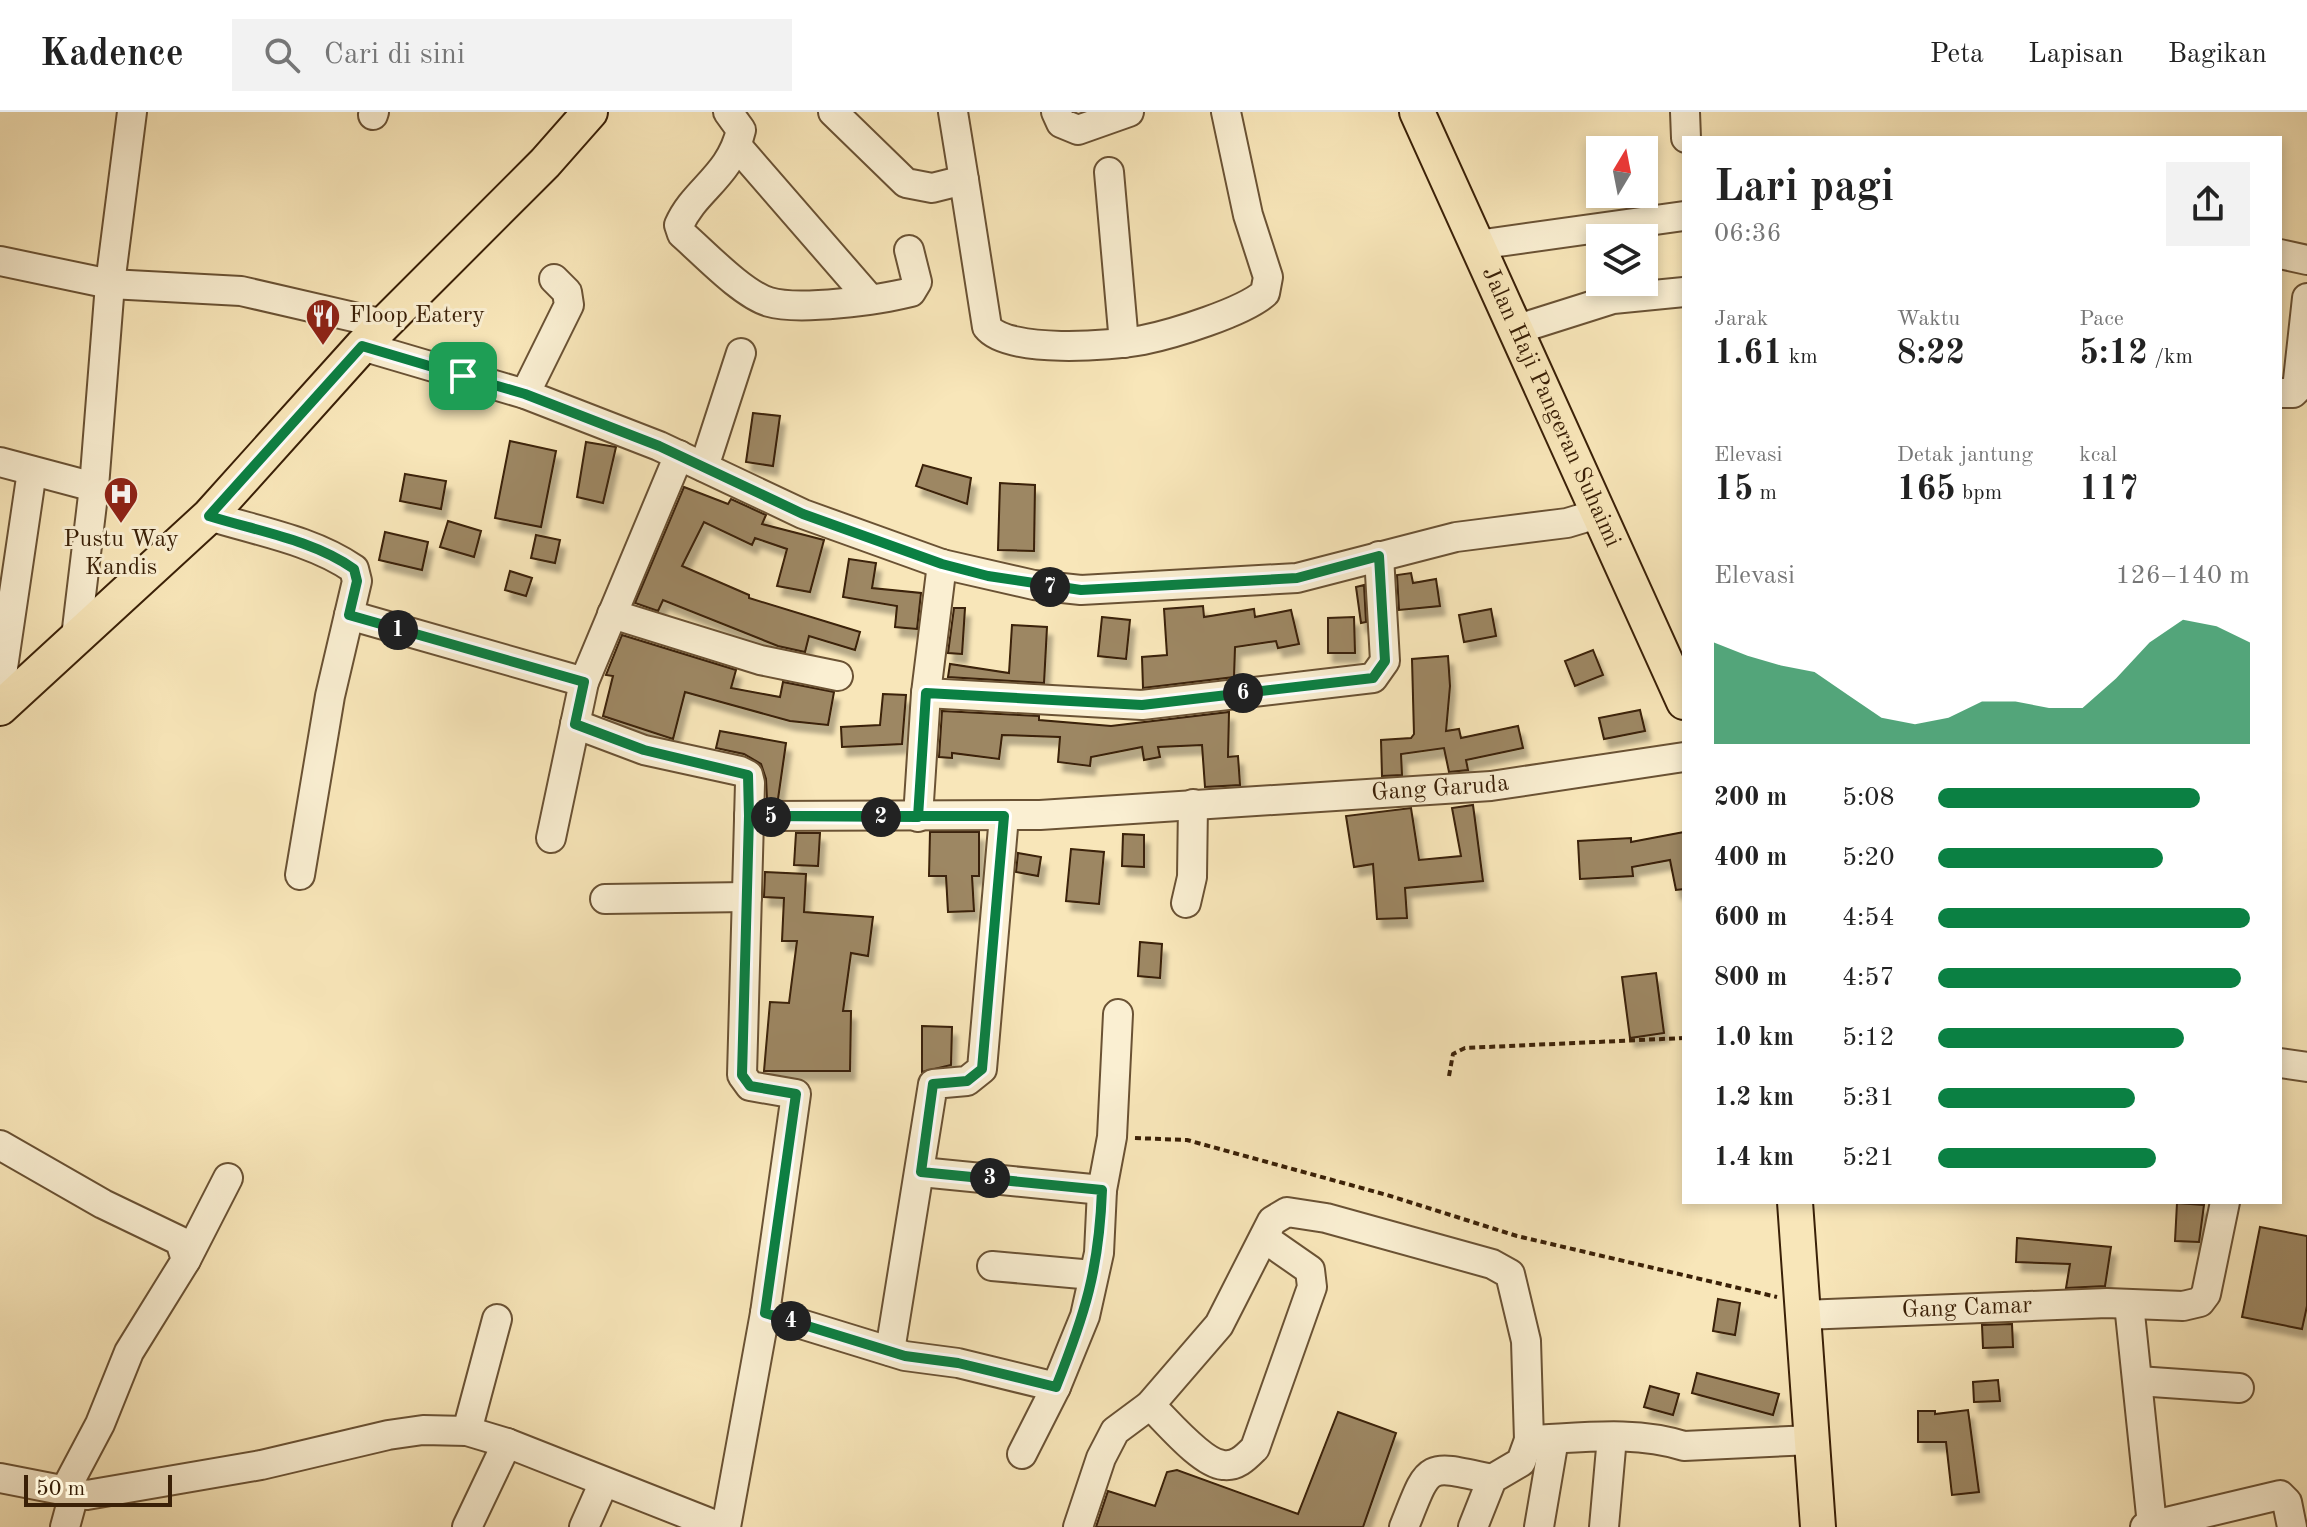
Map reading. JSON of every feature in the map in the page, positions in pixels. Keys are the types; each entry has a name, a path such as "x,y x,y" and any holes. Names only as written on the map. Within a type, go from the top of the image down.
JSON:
{"main road":[{"path":"3,695 76,637 209,516 373,335 545,163 590,112"},
{"name":"Jalan Haji Pangeran Suhaimi","path":"1417,112 1682,696"},
{"path":"1795,1204 1818,1527"}],"street":[{"path":"76,637 94,487 110,284 132,112"},
{"path":"728,112 741,130 737,146 716,181 683,215 679,225 682,234 752,293 768,302 795,305 911,292 917,282 909,250"},
{"path":"833,112 906,183 932,188 964,180"},
{"path":"953,112 987,327 991,333 1012,342 1124,343 1195,323 1262,296 1267,290 1268,277 1248,215 1226,112"},
{"path":"1056,112 1061,123 1078,130 1129,112"},
{"path":"1685,112 1686,136"},
{"path":"737,146 869,298"},
{"path":"1109,172 1124,343"},
{"path":"1477,245 1682,216"},
{"path":"2282,254 2307,260"},
{"path":"0,261 110,284 241,291 373,335 525,394 692,461 803,514 942,564 1034,585 1081,590 1297,578 1456,537 1567,523 1597,514"},
{"path":"525,394 569,305 567,292 554,279"},
{"path":"1515,330 1613,299 1682,292"},
{"path":"2282,393 2293,393 2297,389 2307,298"},
{"path":"551,838 584,682 612,614 692,461 741,353"},
{"path":"0,462 94,487"},
{"path":"3,695 32,471"},
{"path":"209,516 287,538 339,558 354,569 357,581 330,696 300,875"},
{"path":"926,693 1142,705 1373,678 1385,661 1379,556"},
{"path":"918,817 926,693 942,564"},
{"path":"612,614 760,660 838,676"},
{"path":"349,615 584,682"},
{"path":"0,1478 87,1495 261,1465 388,1435 423,1430 467,1431 507,1443 723,1527 765,1313 796,1094 750,1086 742,1075 748,775 644,750 575,724"},
{"name":"Gang Garuda","path":"749,816 1004,816 1491,786 1682,757"},
{"path":"1186,903 1192,877 1193,804"},
{"path":"890,1351 933,1084 967,1081 982,1069 1004,816"},
{"path":"605,899 747,897"},
{"path":"1022,1454 1056,1387 1085,1316 1099,1253 1102,1190 1112,1137 1118,1014"},
{"path":"2282,1063 2307,1067"},
{"path":"0,1145 103,1204 180,1241 186,1260"},
{"path":"921,1172 1102,1190"},
{"path":"65,1527 69,1493 129,1352 186,1260 228,1178"},
{"name":"Gang Camar","path":"1803,1309 2129,1304 2183,1306 2203,1299 2225,1204"},
{"path":"1078,1527 1101,1458 1115,1431 1150,1405 1219,1325 1272,1221 1287,1212 1326,1218 1492,1264 1510,1274 1526,1341 1542,1439 1539,1527"},
{"path":"1150,1405 1207,1459 1223,1466 1239,1463 1255,1448 1312,1287 1310,1270 1264,1238"},
{"path":"992,1266 1093,1275"},
{"path":"2129,1304 2161,1525 2280,1495 2287,1502 2292,1527"},
{"path":"765,1313 890,1351 1056,1387"},
{"path":"467,1431 497,1319"},
{"path":"2138,1381 2239,1388"},
{"path":"1473,1527 1492,1479 1521,1462 1542,1439 1612,1437 1664,1440 1684,1429 1811,1433"},
{"path":"1604,1527 1612,1437"},
{"path":"467,1527 507,1443"},
{"path":"1404,1527 1421,1484 1430,1473 1441,1468 1492,1479"},
{"path":"584,1527 604,1482"}],"path":[{"path":"1449,1076 1453,1054 1465,1048 1682,1038"},
{"path":"1112,1137 1187,1140 1372,1190 1517,1236 1803,1309"}],"building":[{"path":"753,413 780,416 773,466 746,462"},
{"path":"510,441 556,451 541,527 495,518"},
{"path":"586,442 616,447 603,503 577,497"},
{"path":"923,465 971,478 967,504 916,486"},
{"path":"405,474 446,481 441,509 400,501"},
{"path":"1000,483 1035,485 1034,551 998,550"},
{"path":"684,487 728,504 731,499 766,515 762,524 824,540 810,592 777,586 787,549 755,538 752,545 704,522 682,566 749,595 749,598 860,632 855,650 809,636 805,652 778,646 663,600 658,611 635,603"},
{"path":"448,521 481,531 474,557 440,547"},
{"path":"385,532 428,542 422,570 379,560"},
{"path":"536,535 560,540 555,563 531,558"},
{"path":"849,559 876,563 872,588 921,593 917,629 895,627 897,606 843,597"},
{"path":"510,571 532,578 526,596 505,590"},
{"path":"1411,573 1413,583 1436,579 1440,606 1399,610 1397,575"},
{"path":"1364,585 1366,622 1361,623 1356,587"},
{"path":"1203,606 1204,617 1254,609 1255,617 1291,610 1299,644 1278,648 1276,641 1235,647 1234,677 1143,688 1142,657 1167,655 1164,609"},
{"path":"954,608 965,608 962,654 948,653"},
{"path":"1491,609 1496,636 1464,642 1459,615"},
{"path":"1102,617 1130,620 1126,659 1098,656"},
{"path":"1354,617 1355,653 1328,653 1328,618"},
{"path":"1012,625 1047,627 1044,683 948,677 950,664 1009,673"},
{"path":"622,635 736,670 731,688 780,697 783,682 834,692 828,725 790,721 685,692 673,739 603,716 613,676 606,675"},
{"path":"1593,650 1603,675 1575,686 1565,661"},
{"path":"1448,656 1450,686 1446,731 1459,729 1461,738 1518,726 1523,748 1466,760 1468,770 1449,772 1444,748 1401,754 1402,775 1382,776 1381,740 1411,738 1414,734 1412,659"},
{"path":"883,694 906,695 902,744 842,747 841,727 880,725"},
{"path":"1640,710 1645,731 1604,739 1599,718"},
{"path":"942,711 1039,716 1039,720 1111,726 1229,712 1228,757 1238,756 1240,785 1205,787 1202,745 1158,747 1160,757 1144,760 1142,747 1091,757 1090,766 1058,762 1060,737 1002,735 999,759 952,753 952,758 939,757"},
{"path":"720,731 786,743 778,799 767,799 761,764 744,754 716,748"},
{"path":"1473,805 1483,881 1405,888 1407,918 1377,919 1373,864 1354,867 1346,816 1411,808 1419,860 1461,856 1452,808"},
{"path":"930,832 979,832 979,876 972,876 974,911 948,912 946,876 929,876"},
{"path":"1682,832 1682,889 1676,890 1670,860 1632,867 1633,876 1580,879 1578,841 1631,838 1631,842"},
{"path":"796,833 820,833 818,866 794,865"},
{"path":"1123,834 1144,835 1144,867 1122,866"},
{"path":"1071,849 1104,852 1099,904 1066,901"},
{"path":"1018,853 1041,857 1038,876 1016,872"},
{"path":"765,872 806,874 804,912 873,917 868,956 851,953 843,1011 851,1011 850,1071 764,1071 770,1002 789,1003 797,941 782,941 784,898 764,897"},
{"path":"1140,942 1162,944 1160,978 1138,976"},
{"path":"1656,973 1664,1033 1630,1038 1622,977"},
{"path":"922,1026 952,1027 951,1065 922,1072"},
{"path":"2177,1204 2204,1205 2199,1242 2175,1241"},
{"path":"2260,1227 2307,1236 2307,1306 2302,1329 2242,1317"},
{"path":"2017,1238 2111,1247 2105,1286 2066,1288 2070,1264 2016,1262"},
{"path":"1718,1299 1740,1303 1735,1335 1713,1331"},
{"path":"2012,1324 2013,1347 1983,1348 1982,1325"},
{"path":"1697,1373 1779,1394 1773,1415 1692,1393"},
{"path":"1998,1380 2000,1401 1974,1402 1973,1382"},
{"path":"1650,1386 1679,1394 1673,1415 1644,1407"},
{"path":"1968,1410 1979,1492 1952,1495 1946,1442 1918,1442 1918,1411 1935,1411 1935,1414"},
{"path":"1338,1412 1396,1433 1363,1527 1096,1527 1108,1491 1155,1506 1167,1472 1177,1470 1298,1514"}],"place":[{"name":"Floop Eatery","path":"323,347"},
{"name":"Pustu Way Kandis","path":"121,525"}],"route":[{"path":"463,376 362,346 266,457 209,516 287,538 339,558 357,575 355,598 349,615 445,645 584,682 575,724 644,750 748,775 749,816 918,817 1004,816 982,1069 967,1081 951,1085 933,1084 921,1172 1102,1190 1099,1253 1089,1299 1056,1387 958,1363 905,1356 765,1313 796,1094 750,1086 742,1075 749,816 834,817 918,817 926,693 999,700 1142,705 1373,678 1380,673 1385,661 1379,556 1297,578 1081,590 988,576 942,564 803,514 659,446 525,394 463,376"}]}
